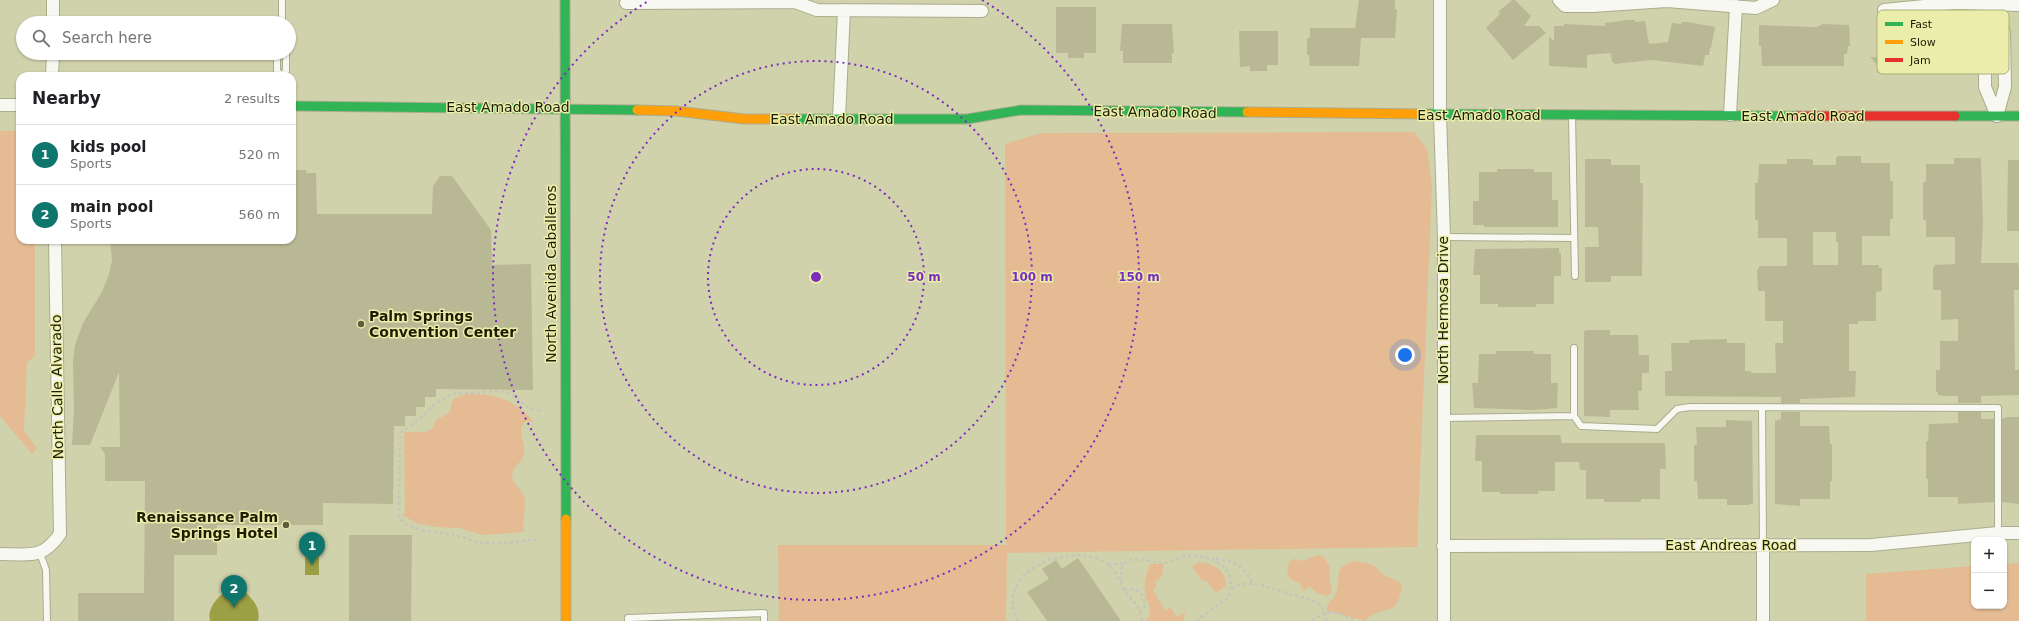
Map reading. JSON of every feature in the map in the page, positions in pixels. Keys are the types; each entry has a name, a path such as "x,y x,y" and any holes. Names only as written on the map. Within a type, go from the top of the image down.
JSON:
{"street":[{"path":"53,0 53,16"},
{"name":"North Avenida Caballeros","path":"566,0 566,621"},
{"name":"North Hermosa Drive","path":"1440,0 1440,114 1444,237 1444,621"},
{"path":"1559,0 1565,6 1592,6 1667,1 1756,8 1773,0"},
{"path":"626,3 796,1 817,10 937,6 982,12"},
{"path":"1884,10 1954,3 1995,2 2019,5"},
{"path":"1730,116 1736,6"},
{"path":"839,119 844,10"},
{"path":"52,72 53,60"},
{"path":"1985,74 1985,87 1997,116"},
{"path":"1997,116 2005,87 2005,74"},
{"path":"0,105 16,105"},
{"name":"East Amado Road","path":"296,106 565,108 676,111 744,119 967,119 1021,110 1730,116 2019,116"},
{"name":"North Calle Alvarado","path":"40,554 51,546 60,534 55,244"},
{"name":"East Andreas Road","path":"1443,546 1763,544 1870,545 1998,533 2019,533"},
{"path":"1763,544 1763,621"},
{"path":"0,554 40,554"}],"lane":[{"path":"282,0 282,16"},
{"path":"276,60 278,72"},
{"path":"285,72 286,60"},
{"path":"1572,115 1575,276"},
{"path":"1444,237 1574,238"},
{"path":"1574,348 1574,416 1581,426 1657,429 1677,409 1690,407 1998,408 1998,533"},
{"path":"1762,407 1763,544"},
{"path":"1443,418 1574,416"},
{"path":"40,554 46,570 47,621"},
{"path":"628,621 628,618 764,612 764,621"}],"path":[{"path":"540,411 529,408 512,394 501,391 451,394 435,404 423,416 400,433 399,515 400,519 404,523 418,529 455,535 476,542 502,544 540,539"},
{"path":"1018,621 1014,608 1016,587 1031,570 1053,558 1069,555 1091,558 1108,565 1121,581 1124,590 1140,612 1142,621"},
{"path":"1108,565 1125,563 1134,560 1164,563 1188,556 1223,559 1240,565 1247,572 1253,585"},
{"path":"1196,621 1229,596 1231,590 1229,575 1222,564 1212,558"},
{"path":"1121,581 1125,563"},
{"path":"1231,590 1238,586 1270,586 1291,595 1319,604 1325,612 1326,621"},
{"path":"1124,590 1136,590 1143,597 1145,606 1140,612"},
{"path":"1311,621 1325,612 1341,614 1356,621"}],"shaded area":[{"path":"0,131 16,131 16,244 35,244 35,356 27,362 24,431 37,448 32,454 0,416"},
{"path":"1414,132 1427,149 1432,186 1417,547 1007,553 1006,621 779,621 778,545 1006,545 1005,144 1041,133"},
{"path":"465,394 495,396 503,399 519,408 534,422 525,421 522,426 521,434 524,444 524,453 512,475 512,478 524,495 525,499 523,525 524,532 483,535 459,528 436,527 416,523 401,514 405,513 404,432 425,432 432,429 436,420 449,413 453,399"},
{"path":"1317,555 1323,556 1330,566 1329,576 1332,592 1327,596 1317,593 1309,586 1305,591 1302,589 1301,584 1292,580 1287,575 1289,561 1294,559 1303,561"},
{"path":"305,556 319,556 319,575 305,575"},
{"path":"1355,561 1368,563 1374,566 1384,575 1398,581 1402,586 1397,604 1388,610 1372,615 1365,621 1326,610 1336,593 1340,570 1348,563"},
{"path":"1199,562 1210,564 1218,569 1224,576 1226,586 1216,593 1205,580 1202,581 1192,567"},
{"path":"2019,563 2019,621 1866,621 1866,574 1971,566 1971,609 2007,609 2007,564"},
{"path":"1150,564 1164,564 1162,576 1155,582 1157,586 1153,590 1165,610 1170,607 1177,617 1185,612 1184,621 1146,621 1149,617 1150,609 1146,596 1145,585"},
{"path":"226,591 244,591 256,604 259,616 258,621 210,621 209,616 211,608 216,600"}],"building":[{"path":"1359,0 1395,0 1395,9 1397,9 1395,38 1361,38 1359,66 1310,66 1309,55 1307,55 1307,38 1310,38 1310,28 1355,28"},
{"path":"1512,0 1515,0 1531,16 1524,26 1539,26 1546,33 1513,60 1486,28 1500,14 1498,12"},
{"path":"1056,7 1096,7 1096,53 1084,53 1084,58 1068,58 1068,53 1056,53"},
{"path":"1635,20 1635,22 1645,21 1649,44 1668,42 1672,23 1681,24 1682,22 1688,22 1715,27 1709,55 1705,55 1703,66 1652,60 1615,64 1612,62 1611,53 1587,55 1587,68 1549,66 1549,36 1554,41 1554,26 1564,26 1564,24 1605,26 1605,23"},
{"path":"1122,24 1172,24 1174,53 1172,53 1172,63 1123,63 1123,51 1120,51"},
{"path":"1823,24 1849,25 1850,46 1848,46 1847,54 1844,54 1844,66 1762,66 1761,46 1759,46 1759,25 1816,27"},
{"path":"1239,31 1278,31 1278,65 1267,65 1267,71 1250,71 1250,66 1240,67"},
{"path":"1870,57 1877,57 1877,65"},
{"path":"1838,156 1861,156 1861,163 1890,163 1890,181 1893,181 1893,219 1890,219 1890,236 1862,236 1862,265 1879,265 1879,268 1882,268 1882,291 1876,292 1876,321 1858,321 1858,324 1849,324 1849,371 1856,371 1855,397 1800,399 1800,403 1781,403 1781,397 1666,396 1665,371 1672,371 1671,343 1689,343 1689,340 1727,339 1727,343 1745,343 1745,371 1751,371 1751,373 1776,373 1775,343 1783,343 1783,321 1765,321 1765,291 1758,291 1757,269 1759,269 1759,266 1787,266 1787,238 1758,238 1758,220 1755,220 1755,183 1758,183 1759,164 1787,164 1787,159 1810,159 1813,160 1813,165 1836,165 1836,158","holes":["1813,232 1836,232 1836,242 1838,242 1838,265 1813,265"]},
{"path":"1954,158 1981,159 1983,224 1981,263 2018,263 2019,268 2019,290 2014,290 2015,370 2019,370 2019,395 1981,396 1981,403 1958,403 1958,396 1938,395 1938,392 1936,392 1936,370 1940,370 1940,341 1958,341 1958,319 1941,320 1941,290 1933,290 1933,268 1934,265 1955,264 1955,237 1926,237 1926,220 1923,220 1923,182 1926,182 1926,164 1954,164"},
{"path":"1585,159 1611,159 1611,165 1640,165 1640,183 1643,183 1642,276 1611,276 1611,282 1585,282 1585,247 1599,247 1598,227 1585,227"},
{"path":"2008,160 2019,160 2019,231 2007,231"},
{"path":"1497,169 1534,169 1534,172 1552,172 1552,200 1558,200 1558,227 1484,227 1484,225 1473,225 1473,201 1479,201 1479,172 1497,172"},
{"name":"Palm Springs Convention Center","path":"296,170 306,170 306,173 316,173 317,214 432,214 433,186 440,176 452,176 491,230 492,265 531,264 533,390 436,389 436,397 425,397 425,407 416,407 416,416 405,416 405,426 394,426 393,504 323,503 323,525 217,525 217,555 174,555 174,621 78,621 78,593 144,593 145,481 105,481 105,454 100,447 120,447 119,372 90,445 72,445 74,411 73,361 75,345 83,323 102,292 109,274 112,260 110,244 296,244"},
{"path":"1559,248 1559,253 1561,253 1561,276 1554,276 1554,304 1536,304 1536,307 1498,307 1498,304 1480,304 1480,275 1473,275 1475,249"},
{"path":"1610,330 1610,335 1638,335 1639,355 1649,355 1649,373 1642,373 1642,391 1638,391 1639,410 1610,410 1610,417 1584,416 1584,331"},
{"path":"1496,351 1534,351 1534,354 1551,354 1551,383 1558,383 1557,408 1534,410 1474,408 1472,383 1478,383 1479,354 1496,354"},
{"path":"1781,412 1800,412 1800,426 1829,426 1830,444 1832,444 1832,481 1830,481 1830,499 1800,499 1800,506 1775,504 1775,421 1781,419"},
{"path":"1958,412 1981,412 1981,419 1994,419 1994,502 1958,504 1958,497 1928,497 1928,479 1926,479 1926,441 1928,441 1929,424 1958,423"},
{"path":"2007,417 2019,417 2019,504 2002,502 2002,419"},
{"path":"1726,420 1752,421 1753,504 1727,505 1727,499 1698,499 1697,481 1694,481 1694,445 1697,445 1696,427 1726,427"},
{"path":"1476,435 1560,435 1562,443 1664,443 1666,469 1660,469 1660,499 1641,499 1641,502 1604,502 1604,499 1586,499 1586,470 1580,470 1579,462 1555,462 1555,491 1538,491 1538,494 1500,494 1500,492 1482,492 1482,461 1475,461"},
{"path":"349,535 412,535 411,621 349,621"},
{"path":"1078,558 1121,621 1047,621 1027,592 1049,579 1042,569 1056,560 1062,569"}],"traffic: fast":[{"path":"565,0 566,519"},
{"path":"296,106 637,110"},
{"path":"795,119 967,119 1021,110 1247,112"},
{"path":"1426,114 1797,116"},
{"path":"1955,116 2019,116"}],"traffic: slow":[{"path":"637,110 676,111 744,119 795,119"},
{"path":"1247,112 1426,114"},
{"path":"566,519 566,621"}],"traffic: jam":[{"path":"1797,116 1955,116"}],"place":[{"name":"Palm Springs Convention Center","path":"361,324"},
{"name":"Renaissance Palm Springs Hotel","path":"286,525"},
{"name":"kids pool","path":"312,565"},
{"name":"main pool","path":"234,608"}]}
